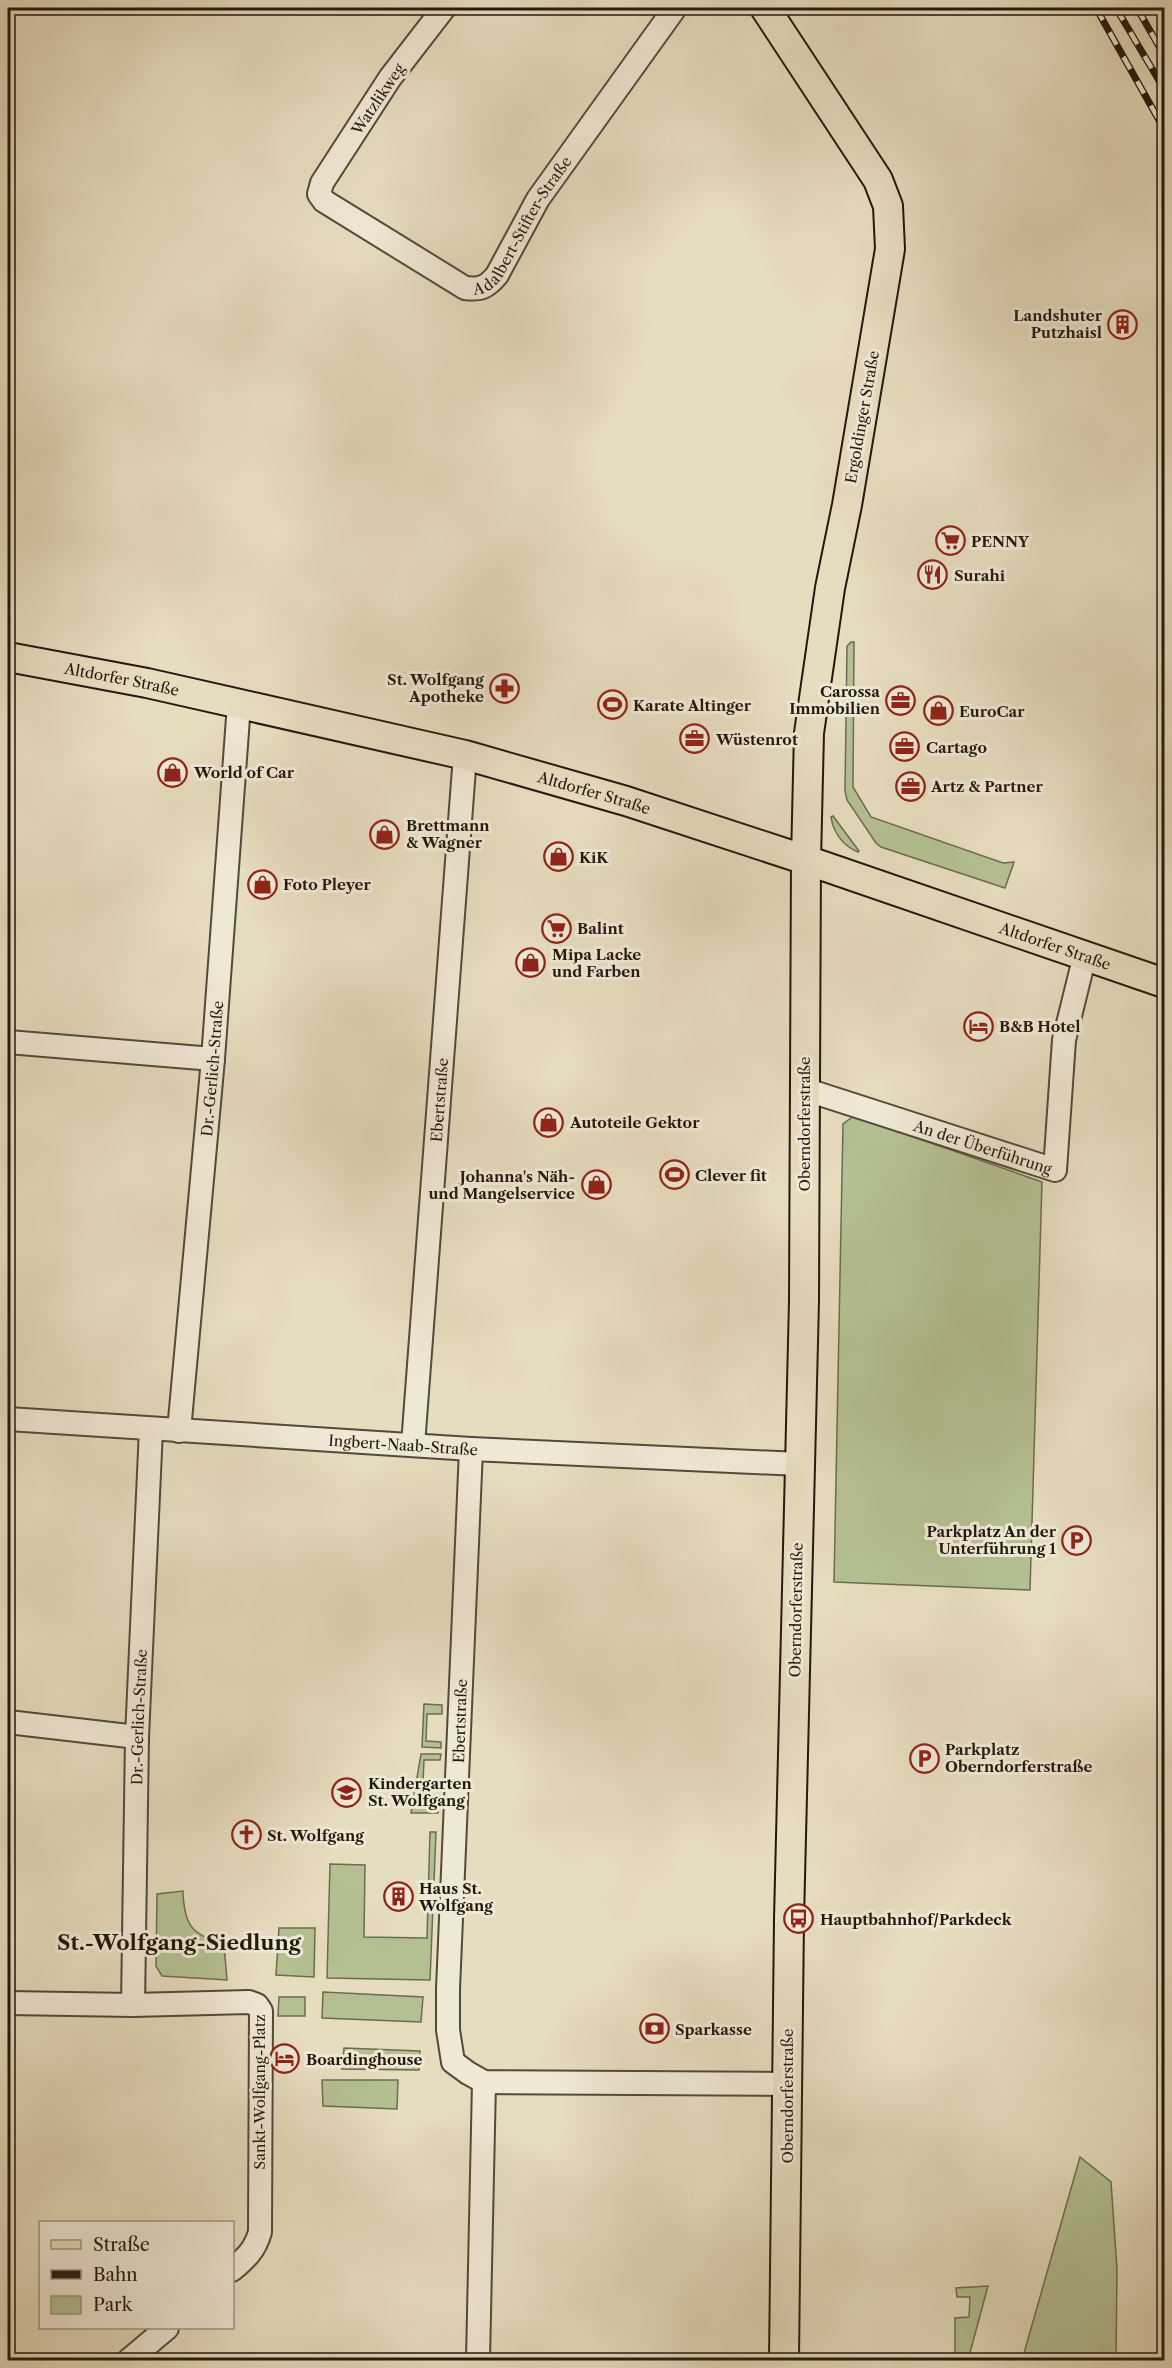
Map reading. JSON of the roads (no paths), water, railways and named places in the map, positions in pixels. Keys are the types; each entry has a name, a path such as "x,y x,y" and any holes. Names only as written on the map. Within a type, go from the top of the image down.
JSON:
{"main road":[{"name":"Ergoldinger Straße","path":"765,8 878,180 888,206 890,224 885,279 847,505 830,588 809,733 806,860"},
{"name":"Altdorfer Straße","path":"8,657 239,704 465,755 626,801 806,860 1164,984"},
{"name":"Oberndorferstraße","path":"784,2361 789,1919 804,1301 806,860"}],"street":[{"name":"Watzlikweg","path":"319,194 322,183 390,78 444,8"},
{"name":"Adalbert-Stifter-Straße","path":"319,194 324,201 465,288 478,290 489,285 497,275 538,199 675,8"},
{"name":"Dr.-Gerlich-Straße","path":"179,1431 213,1059 239,704"},
{"name":"Ebertstraße","path":"412,1445 465,755"},
{"name":"An der Überführung","path":"804,1089 1055,1170 1064,1040 1085,955"},
{"path":"8,1042 213,1059"},
{"name":"Ingbert-Naab-Straße","path":"8,1419 471,1449 799,1464"},
{"name":"Dr.-Gerlich-Straße","path":"133,2005 137,1737 152,1429"},
{"name":"Ebertstraße","path":"471,1449 448,1977 448,2030 453,2061 484,2082"},
{"path":"8,1722 137,1737"},
{"name":"Sankt-Wolfgang-Platz","path":"133,2005 249,2002 257,2005 261,2011 260,2232 251,2254 234,2268"},
{"path":"8,2003 133,2005"},
{"path":"477,2361 484,2082 788,2084"},
{"path":"129,2361 166,2329"}],"railway":[{"path":"1096,8 1164,129"},
{"path":"1116,8 1164,89"},
{"path":"1137,8 1164,55"}],"place":[{"name":"Landshuter Putzhaisl","path":"1123,324"},
{"name":"PENNY","path":"950,541"},
{"name":"Surahi","path":"933,575"},
{"name":"St. Wolfgang Apotheke","path":"505,688"},
{"name":"Carossa Immobilien","path":"901,700"},
{"name":"Karate Altinger","path":"612,705"},
{"name":"EuroCar","path":"938,711"},
{"name":"Wüstenrot","path":"695,739"},
{"name":"Cartago","path":"905,747"},
{"name":"World of Car","path":"173,772"},
{"name":"Artz & Partner","path":"910,786"},
{"name":"Brettmann & Wagner","path":"385,834"},
{"name":"KiK","path":"558,857"},
{"name":"Foto Pleyer","path":"262,884"},
{"name":"Balint","path":"556,928"},
{"name":"Mipa Lacke und Farben","path":"531,963"},
{"name":"B&B Hotel","path":"978,1026"},
{"name":"Autoteile Gektor","path":"549,1122"},
{"name":"Clever fit","path":"674,1175"},
{"name":"Johanna's Näh- und Mangelservice","path":"596,1185"},
{"name":"Parkplatz An der Unterführung 1","path":"1077,1540"},
{"name":"Parkplatz Oberndorferstraße","path":"924,1758"},
{"name":"Kindergarten St. Wolfgang","path":"347,1792"},
{"name":"St. Wolfgang","path":"246,1835"},
{"name":"Haus St. Wolfgang","path":"398,1897"},
{"name":"Hauptbahnhof/Parkdeck","path":"799,1919"},
{"name":"Sparkasse","path":"654,2029"},
{"name":"Boardinghouse","path":"285,2059"}],"district":[{"name":"St.-Wolfgang-Siedlung","path":"179,1942"}]}
